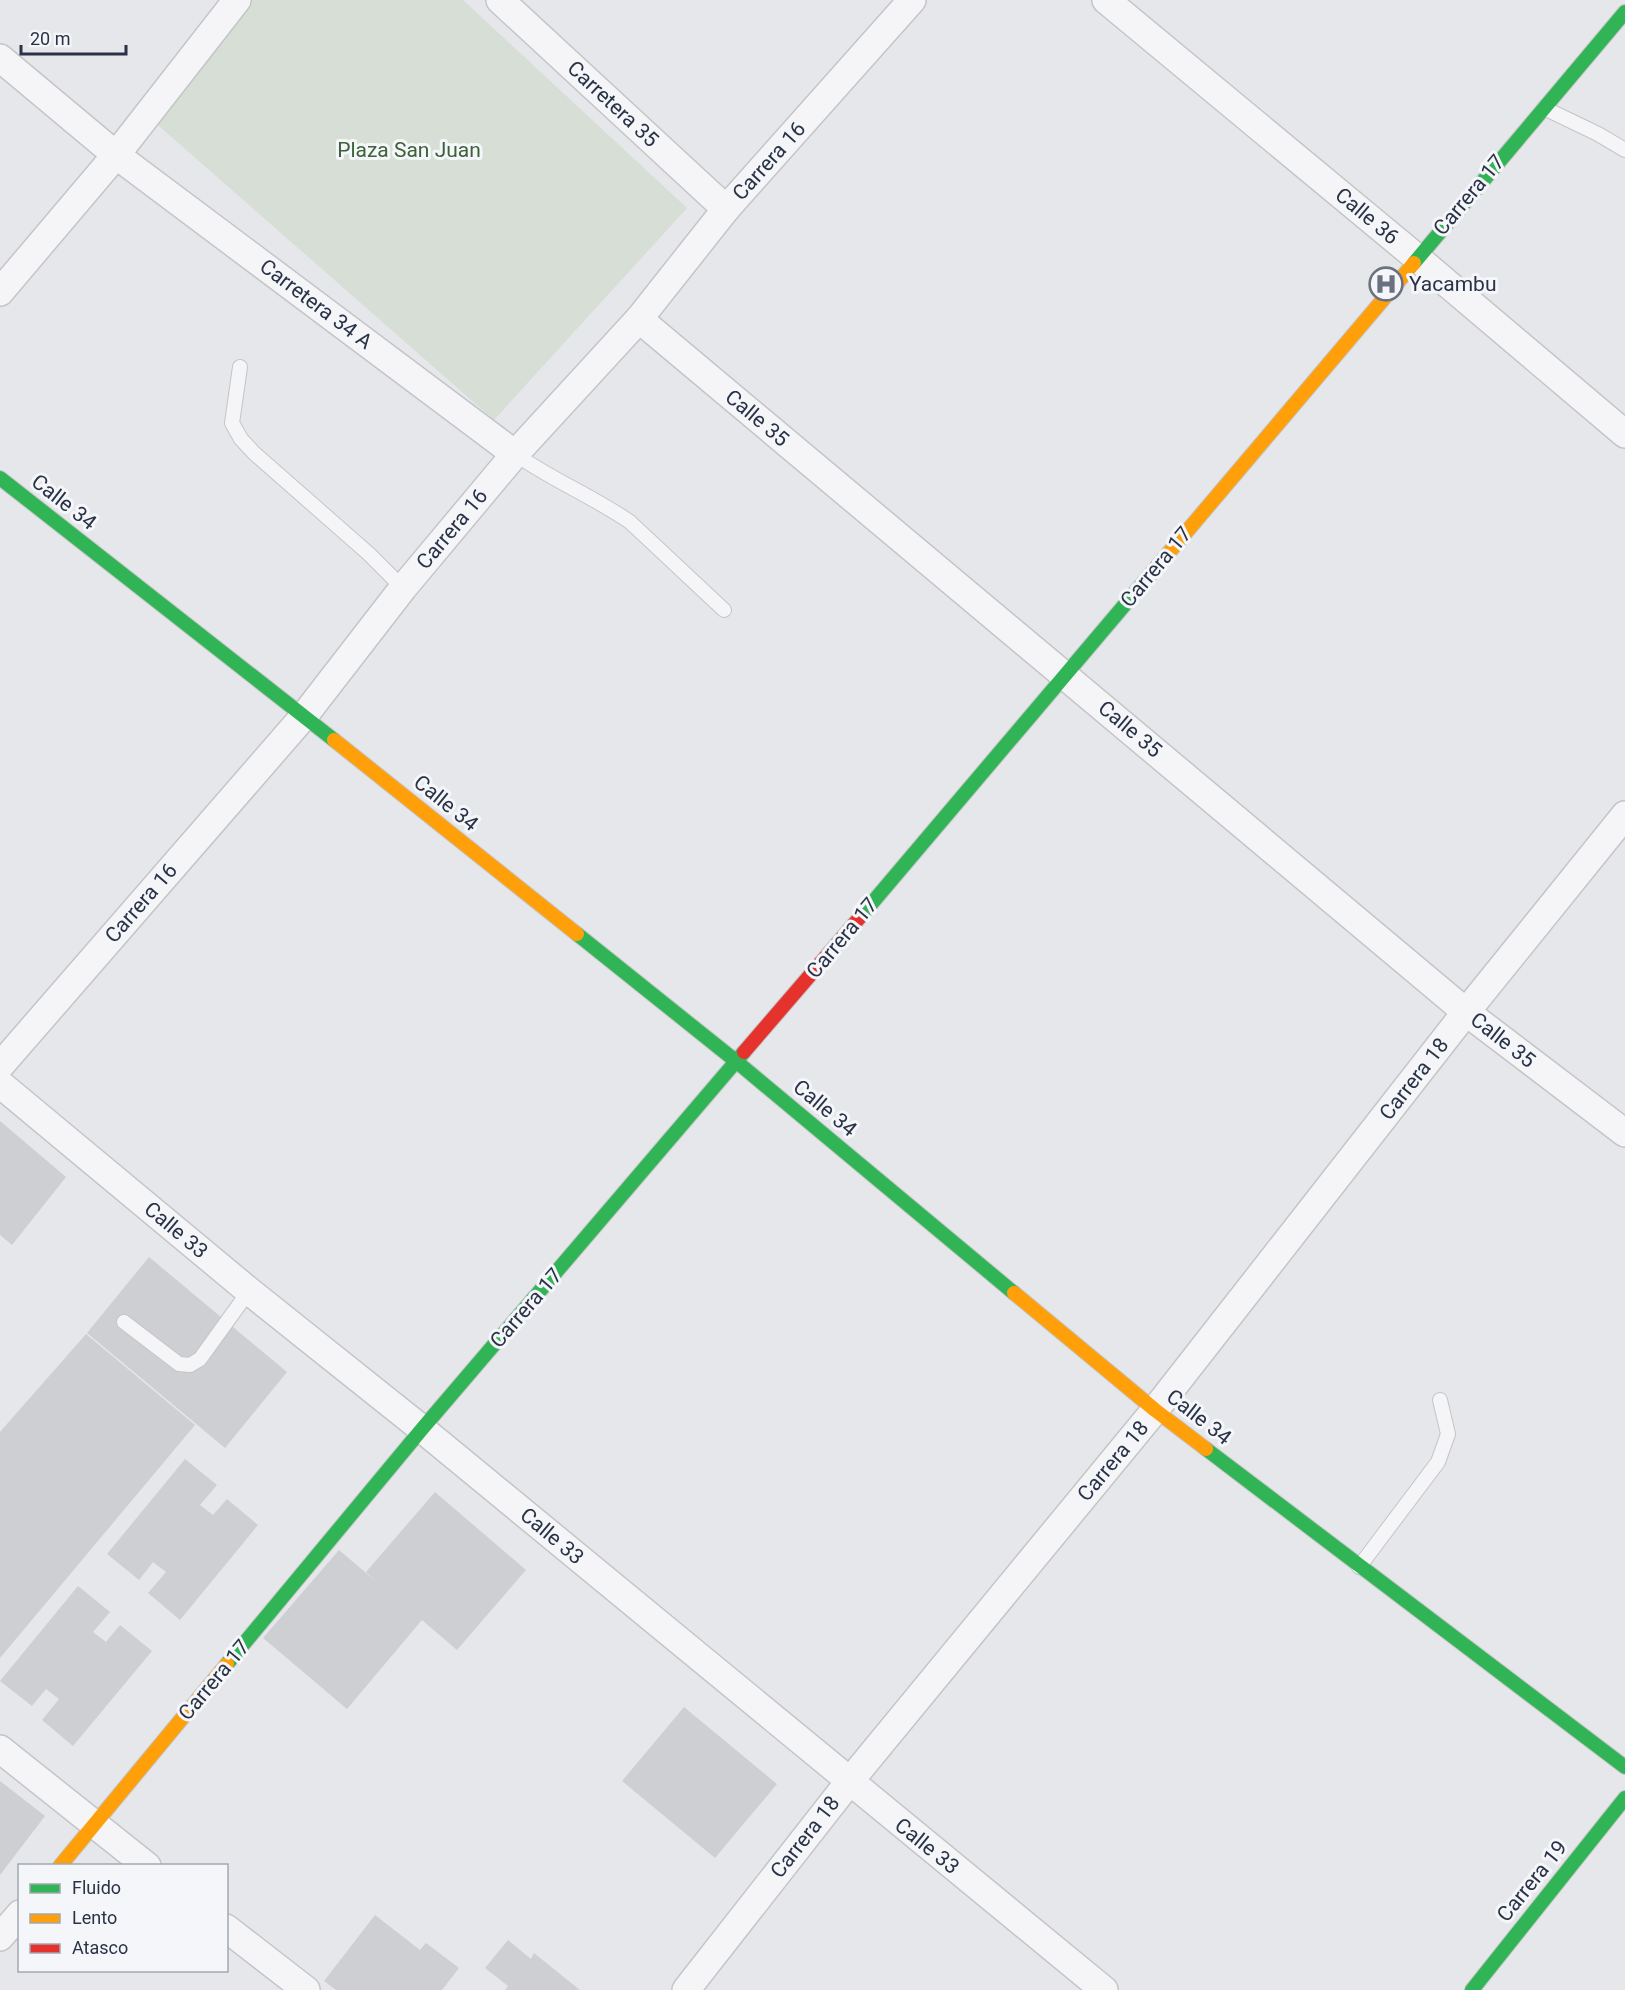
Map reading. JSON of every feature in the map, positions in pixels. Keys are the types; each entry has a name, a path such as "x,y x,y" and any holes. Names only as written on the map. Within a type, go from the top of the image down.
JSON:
{"street":[{"path":"0,292 116,155 237,0"},
{"name":"Carretera 35","path":"500,0 726,209"},
{"name":"Carrera 16","path":"0,1066 304,716 403,588 515,454 639,319 726,209 912,0"},
{"name":"Calle 36","path":"1106,0 1625,434"},
{"name":"Carrera 17","path":"62,1864 423,1429 1066,675 1416,257 1625,12"},
{"name":"Carretera 34 A","path":"0,58 116,155 515,454"},
{"name":"Calle 35","path":"639,319 1466,1012 1625,1133"},
{"name":"Calle 34","path":"0,478 304,716 737,1062 1155,1410 1359,1568 1625,1767"},
{"name":"Carrera 18","path":"686,1990 849,1782 1155,1410 1466,1012 1625,815"},
{"name":"Calle 33","path":"0,1084 249,1291 423,1429 1104,1990"},
{"path":"0,1749 145,1864"},
{"name":"Carrera 19","path":"1472,1990 1625,1798"},
{"path":"0,1937 18,1916"},
{"path":"228,1930 306,1990"}],"lane":[{"path":"1544,108 1625,150"},
{"path":"240,367 232,423 241,439 369,554 403,588"},
{"path":"515,454 540,472 630,522 724,610"},
{"path":"124,1322 179,1364 190,1365 200,1359 249,1291"},
{"path":"1359,1568 1437,1462 1448,1434 1440,1400"}],"green space":[{"name":"Plaza San Juan","path":"252,0 463,0 687,208 494,420 151,119"}],"building":[{"path":"0,1121 66,1177 12,1245 0,1235"},
{"path":"149,1257 287,1372 225,1448 87,1333"},
{"path":"86,1334 195,1425 0,1658 0,1432"},
{"path":"185,1459 217,1485 200,1505 213,1515 227,1499 258,1525 180,1620 148,1593 166,1572 153,1562 139,1580 107,1554"},
{"path":"435,1492 526,1570 457,1650 422,1620 347,1709 263,1638 339,1550 378,1583 366,1572"},
{"path":"78,1586 110,1612 93,1632 106,1642 120,1625 152,1651 73,1746 42,1720 59,1699 46,1689 32,1706 0,1681"},
{"path":"684,1707 777,1784 715,1858 622,1781"},
{"path":"0,1781 45,1816 0,1875"},
{"path":"375,1915 420,1950 426,1943 459,1968 442,1990 336,1990 324,1981"},
{"path":"508,1940 531,1959 534,1953 580,1990 505,1990 508,1986 485,1968"}],"traffic: fast":[{"path":"1414,263 1625,12"},
{"path":"0,478 334,740"},
{"path":"861,916 1144,582"},
{"path":"577,934 737,1062 1014,1293"},
{"path":"227,1664 422,1429 744,1052"},
{"path":"1206,1449 1625,1767"},
{"path":"1472,1990 1625,1798"}],"traffic: slow":[{"path":"1144,582 1414,263"},
{"path":"334,740 577,934"},
{"path":"1014,1293 1155,1410 1206,1449"},
{"path":"62,1864 227,1664"}],"traffic: jam":[{"path":"744,1052 861,916"}],"place":[{"name":"Yacambu","path":"1386,284"}]}
